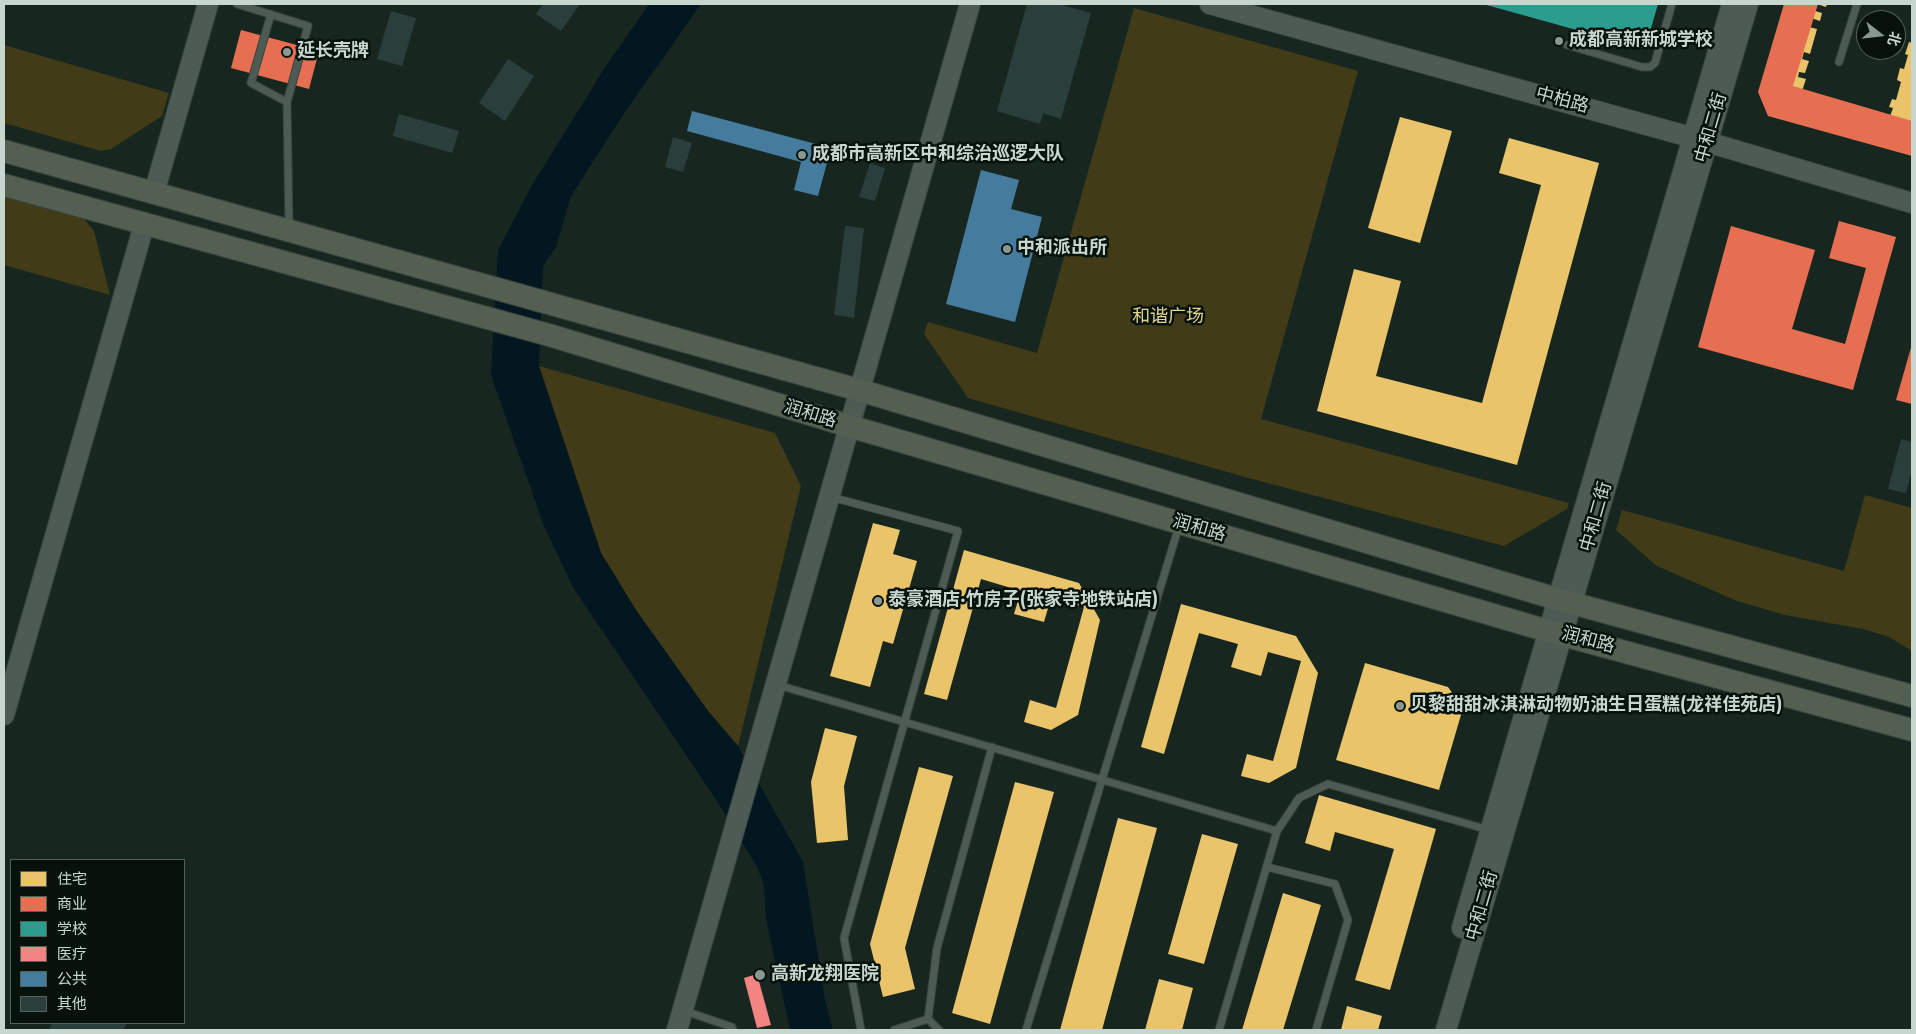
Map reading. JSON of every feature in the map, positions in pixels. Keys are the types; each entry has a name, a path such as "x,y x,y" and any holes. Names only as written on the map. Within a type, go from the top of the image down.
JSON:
{"main road":[{"name":"润和路","path":"4,151 860,390 1564,601 1912,696"},
{"name":"润和路","path":"4,185 549,335 849,426 1555,632 1912,730"}],"street":[{"path":"154,193 208,4"},
{"path":"677,1030 970,4"},
{"name":"中柏路","path":"1210,4 1701,140 1912,203"},
{"name":"中和二街","path":"1701,140 1732,4"},
{"name":"中和二街","path":"1446,1030 1564,601 1701,140 1748,4"},
{"path":"4,715 144,225"},
{"name":"中和二街","path":"1433,1030 1490,830 1555,632"}],"lane":[{"path":"237,4 308,26 287,102 289,230"},
{"path":"1568,44 1642,67 1650,67 1656,63 1672,4"},
{"path":"1839,62 1857,4"},
{"path":"271,14 251,83 287,102"},
{"path":"829,497 958,531 844,938 862,1030"},
{"path":"1026,1030 1180,523"},
{"path":"776,684 1277,831"},
{"path":"928,1019 936,948 992,747"},
{"path":"1219,1030 1277,831 1298,798 1328,784 1490,830"},
{"path":"1266,867 1334,884 1348,920 1316,1030"},
{"path":"682,1010 732,1027 733,1030"},
{"path":"894,1030 928,1019"},
{"path":"928,1019 939,1030"}],"green space":[{"name":"和谐广场","path":"1134,8 1358,71 1261,419 1569,503 1567,509 1504,546 1245,477 968,398 924,334 928,322 1037,353"},
{"path":"4,45 169,93 162,116 111,149 101,151 4,123"},
{"path":"4,193 69,212 84,219 94,231 110,295 4,265"},
{"path":"539,366 775,433 801,486 738,746 708,711 636,610 601,553"},
{"path":"1865,495 1912,508 1912,651 1889,637 1863,629 1785,615 1737,601 1657,566 1616,530 1622,510 1844,571"}],"water":[{"path":"649,4 701,4 625,112 571,196 556,247 543,266 539,366 601,553 636,610 708,711 738,746 803,862 825,1000 833,1030 790,1030 766,919 764,885 757,867 717,801 574,589 544,526 491,375 498,250 531,187 604,69"}],"building: 住宅":[{"path":"1793,4 1817,4 1815,11 1822,13 1820,21 1811,18 1809,27 1817,29 1810,54 1804,52 1802,59 1809,61 1805,73 1799,72 1798,77 1806,79 1800,97 1784,92 1783,96 1766,91 1768,82 1765,81 1769,65 1772,66 1774,62 1775,57 1772,56 1776,42 1780,43 1785,28 1781,27 1785,16 1789,17"},
{"path":"1909,42 1912,43 1911,148 1899,144 1897,147 1884,143 1887,131 1885,130 1893,108 1889,107 1892,99 1896,100 1901,82 1897,80 1900,68 1904,69 1908,55 1906,51"},
{"path":"1400,117 1452,131 1420,243 1368,228"},
{"path":"1509,138 1599,163 1517,465 1317,411 1354,269 1401,281 1376,376 1482,403 1541,185 1499,173"},
{"name":"泰豪酒店·竹房子(张家寺地铁站店)","path":"873,523 900,530 893,554 917,561 893,644 883,641 870,687 830,676"},
{"path":"964,550 1079,583 1100,620 1078,715 1051,730 1024,722 1030,700 1056,708 1084,607 1051,598 1044,622 1014,614 1021,591 981,579 947,700 924,694"},
{"path":"1181,604 1296,636 1318,673 1296,768 1269,783 1241,776 1247,754 1273,761 1301,661 1268,652 1261,676 1231,667 1238,644 1199,633 1164,754 1141,747"},
{"path":"1365,663 1448,687 1463,708 1439,790 1336,760"},
{"path":"825,728 857,736 844,786 848,840 817,843 811,782"},
{"path":"919,767 953,776 905,948 915,989 883,997 870,944"},
{"path":"1015,782 1054,792 990,1024 952,1013"},
{"path":"1319,795 1436,829 1390,990 1355,980 1394,849 1335,832 1330,851 1305,843"},
{"path":"1118,818 1157,828 1102,1030 1060,1030"},
{"path":"1202,834 1238,844 1204,964 1168,954"},
{"path":"1283,893 1321,905 1283,1030 1242,1030"},
{"path":"1159,979 1193,988 1182,1030 1145,1030"},
{"path":"1347,1006 1382,1016 1378,1030 1341,1030"}],"building: 商业":[{"path":"1784,4 1818,4 1793,86 1912,121 1912,156 1768,116 1758,92"},
{"path":"241,30 319,51 309,89 231,68"},
{"path":"1839,221 1896,237 1853,390 1698,347 1731,226 1815,250 1792,329 1845,344 1866,268 1829,258"},
{"path":"1912,344 1912,404 1896,400"}],"building: 学校":[{"path":"1483,4 1658,4 1645,49"}],"building: 医疗":[{"path":"757,974 771,1025 757,1028 744,978"}],"building: 公共":[{"name":"成都市高新区中和综治巡逻大队","path":"692,111 831,148 818,196 794,190 801,162 687,131"},
{"path":"981,170 1019,180 1011,209 1042,217 1015,322 946,304"}],"building: 其他":[{"path":"543,4 580,4 561,31 536,14"},
{"path":"1027,4 1058,4 1091,13 1061,119 1043,113 1040,124 997,111"},
{"path":"391,11 416,18 402,66 377,59"},
{"path":"508,59 534,76 505,121 479,103"},
{"path":"399,114 459,131 452,153 393,136"},
{"path":"673,137 692,143 683,172 665,167"},
{"path":"870,163 885,168 875,201 859,197"},
{"path":"845,226 864,228 854,318 834,315"},
{"path":"1901,439 1912,442 1912,469 1906,493 1888,489"},
{"path":"52,1024 126,1024 123,1030 49,1030"}],"place":[{"name":"成都高新新城学校","path":"1559,41"},
{"name":"延长壳牌","path":"287,52"},
{"name":"成都市高新区中和综治巡逻大队","path":"802,155"},
{"name":"中和派出所","path":"1007,249"},
{"name":"泰豪酒店·竹房子(张家寺地铁站店)","path":"878,601"},
{"name":"贝黎甜甜冰淇淋动物奶油生日蛋糕(龙祥佳苑店)","path":"1400,706"},
{"name":"高新龙翔医院","path":"760,975"}]}
